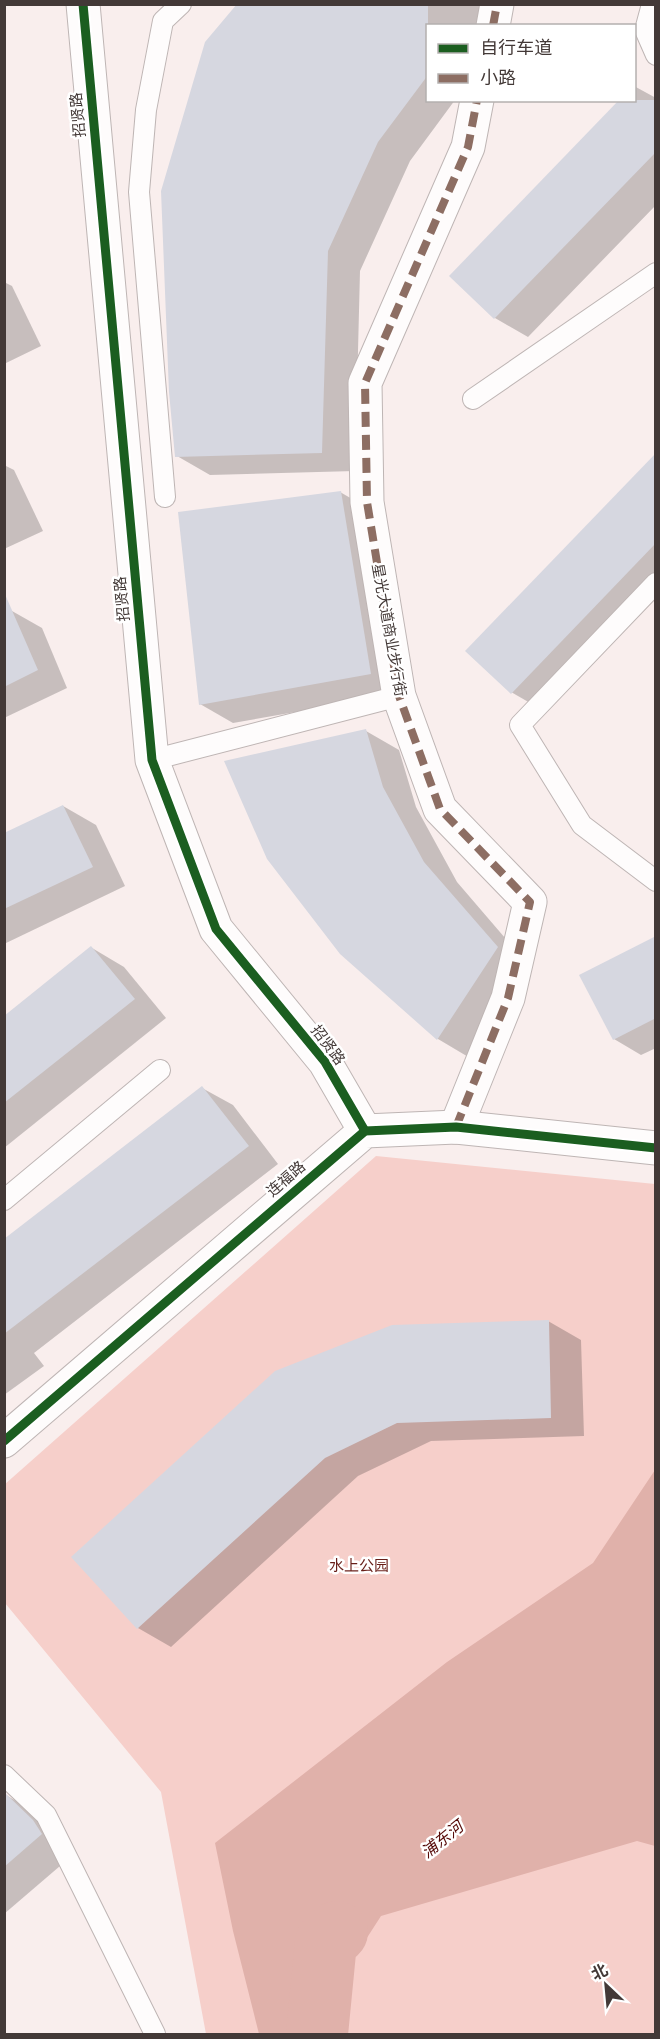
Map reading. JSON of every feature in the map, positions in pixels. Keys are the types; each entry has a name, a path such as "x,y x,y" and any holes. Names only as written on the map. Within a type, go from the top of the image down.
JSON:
{"street":[{"name":"招贤路","path":"83,4 152,760 216,929 325,1062 365,1131"},
{"path":"493,24 497,4"},
{"name":"星光大道商业步行街","path":"456,1127 508,998 530,902 440,809 399,696 367,502 365,383 468,147 477,102"},
{"path":"365,1131 456,1127 656,1148"},
{"name":"连福路","path":"4,1441 365,1131"}],"lane":[{"path":"165,497 139,192 146,110 163,21 181,4"},
{"path":"652,4 645,30 656,55"},
{"path":"473,399 656,273"},
{"path":"656,583 520,724 582,825 656,881"},
{"path":"152,760 399,696"},
{"path":"4,1200 160,1070"},
{"path":"4,1775 46,1815 155,2034"}],"green space":[{"name":"水上公园","path":"376,1156 655,1184 655,2034 206,2034 161,1792 5,1603 4,1485"}],"water":[{"path":"655,1470 655,1846 637,1841 381,1916 314,2020 317,2034 259,2034 233,1931 215,1843 447,1662 593,1563"}],"building":[{"path":"237,4 428,4 426,78 378,142 328,251 322,453 175,457 169,392 161,191 205,42"},
{"path":"656,100 656,152 494,319 449,276 617,102"},
{"path":"656,453 656,543 511,694 465,651"},
{"path":"341,491 371,674 199,705 178,512"},
{"path":"4,592 38,670 4,687"},
{"path":"366,729 383,787 424,862 498,947 437,1040 340,954 267,859 224,761"},
{"path":"63,805 93,867 4,909 4,833"},
{"path":"656,936 656,1018 613,1040 579,975"},
{"path":"91,946 135,999 4,1103 4,1016"},
{"path":"202,1086 249,1146 4,1334 4,1239"},
{"path":"549,1320 551,1418 397,1423 325,1458 137,1629 71,1557 275,1371 392,1325"},
{"path":"4,1792 33,1820 42,1834 4,1867"}],"waterway":[{"name":"浦东河","path":"317,2034 326,1942 337,1932"}],"marked path":[{"path":"493,24 497,4"},
{"path":"456,1127 508,998 530,902 440,809 399,696 367,502 365,383 468,147 477,102"}],"cycle path":[{"path":"83,4 152,760 216,929 325,1062 365,1131"},
{"path":"4,1441 365,1131 456,1127 656,1148"}]}
